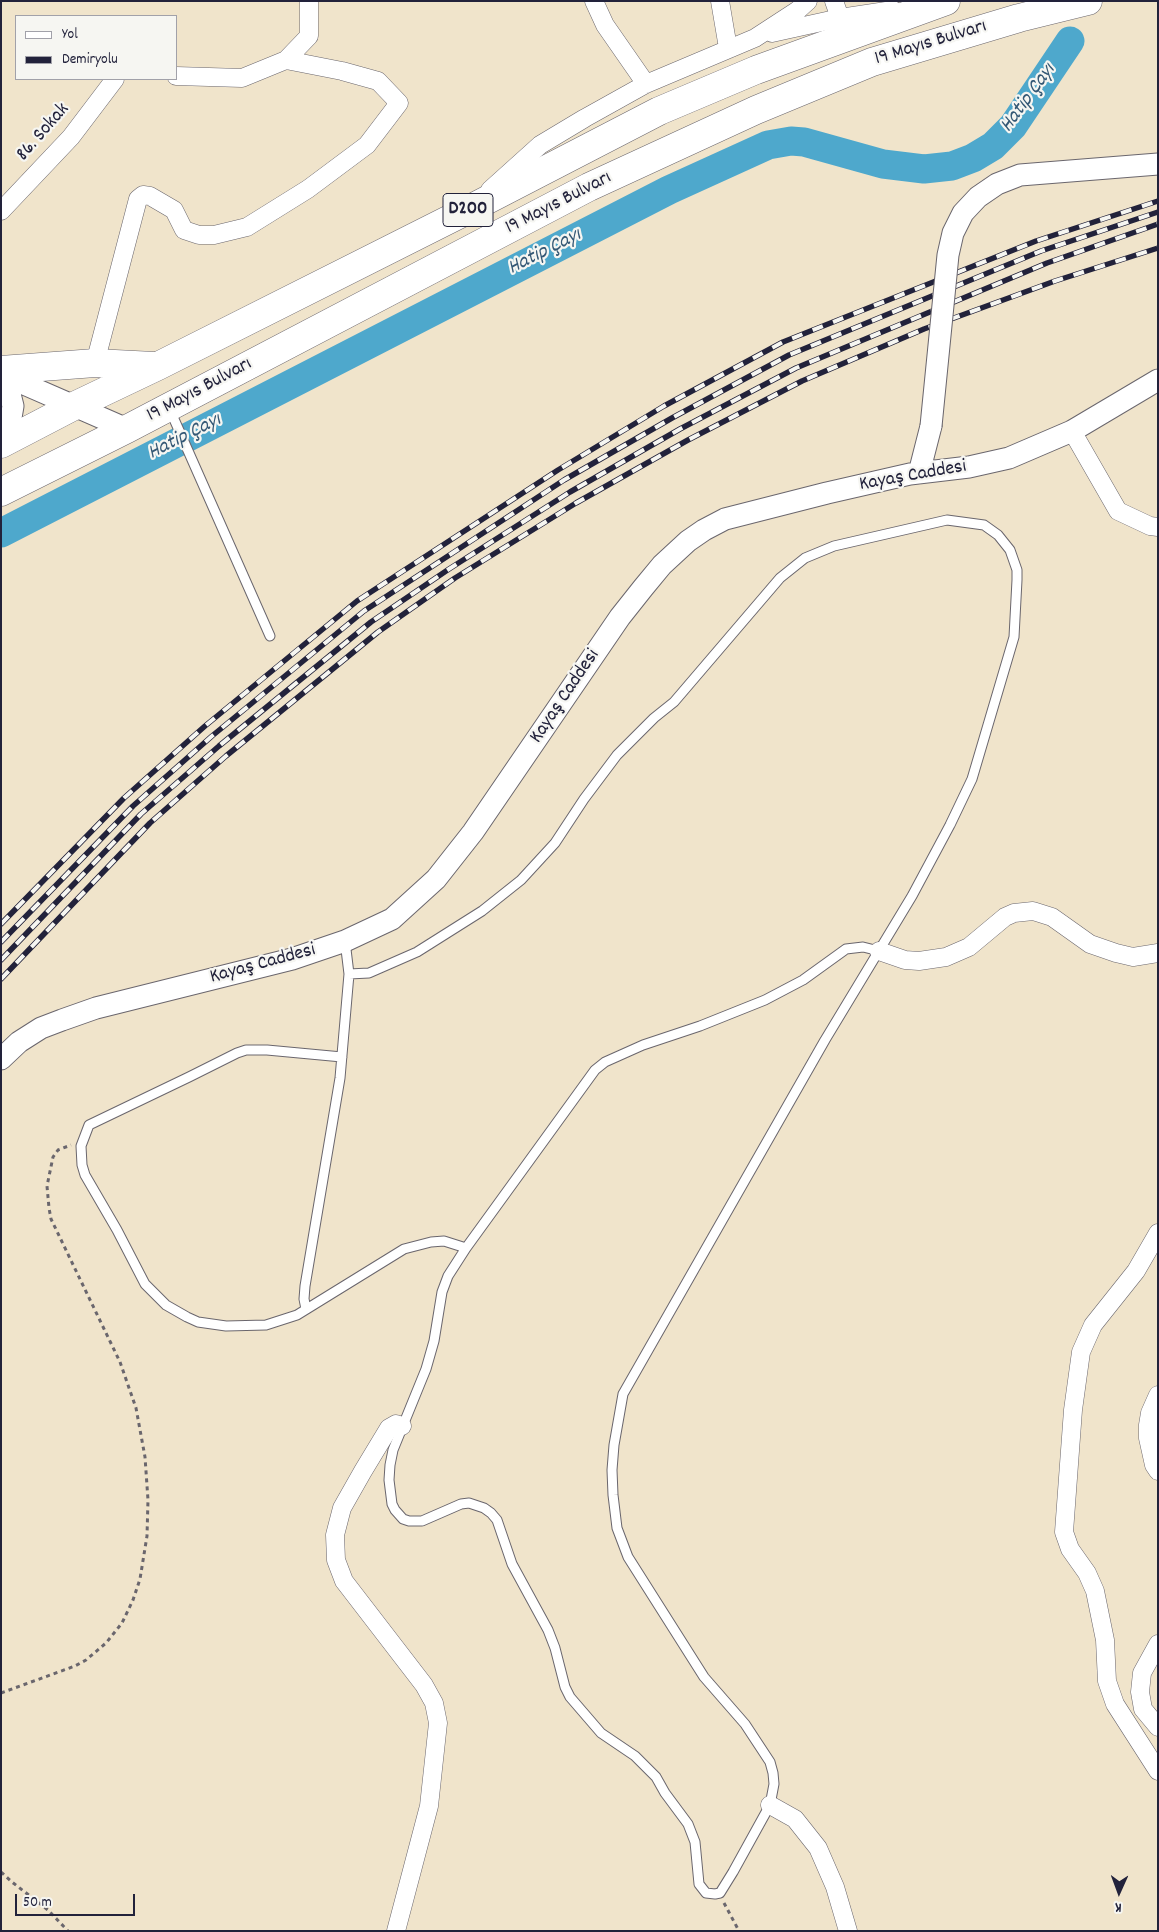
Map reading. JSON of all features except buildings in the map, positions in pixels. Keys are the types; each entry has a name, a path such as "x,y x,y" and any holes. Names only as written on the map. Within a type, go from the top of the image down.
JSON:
{"highway":[{"name":"19 Mayıs Bulvarı","path":"1,492 127,429 173,417 589,187 747,114 872,62 1019,18 1088,1"},
{"name":"19 Mayıs Bulvarı","path":"4,443 74,406 158,366 464,212 659,111 756,70 941,3"},
{"path":"1,370 96,363 158,366"}],"street":[{"path":"178,76 242,78 286,60 309,36 309,1"},
{"path":"594,1 605,25 646,84"},
{"path":"720,1 728,48"},
{"path":"755,38 798,10 808,1"},
{"path":"834,1 840,18"},
{"path":"464,212 540,146 646,84 728,48 798,26 941,3"},
{"path":"96,363 138,199 143,195 150,196 174,210 184,230 199,235 214,235 247,228 308,189 368,145 399,103 378,81 342,71 286,60"},
{"name":"86. Sokak","path":"1,211 71,137 114,80"},
{"path":"919,473 931,426 948,255 953,233 963,214 978,197 997,184 1020,175 1158,164"},
{"path":"1,374 127,429"},
{"name":"Kayaş Caddesi","path":"1,1059 19,1042 41,1028 96,1008 292,959 345,941 392,919 436,879 473,832 620,617 662,566 688,541 725,519 778,504 919,473 969,467 1010,458 1072,431 1158,380"},
{"path":"1,382 10,394 13,406 4,443"},
{"path":"1072,431 1118,511 1150,526 1158,527"},
{"path":"879,951 905,960 920,961 946,957 968,947 1005,917 1014,913 1033,911 1052,917 1090,944 1116,954 1133,957 1158,953"},
{"path":"1158,1234 1127,1283 1093,1325 1081,1352 1073,1410 1064,1532 1070,1549 1087,1573 1095,1591 1105,1640 1107,1681 1112,1694 1120,1712 1158,1771"},
{"path":"1158,1395 1150,1413 1148,1425 1148,1438 1154,1465 1158,1471"},
{"path":"396,1931 429,1806 438,1723 434,1703 424,1685 344,1581 336,1560 335,1535 342,1508 362,1471 389,1428 396,1424 402,1426"},
{"path":"1158,1644 1142,1673 1140,1692 1143,1709 1158,1727"},
{"path":"770,1805 795,1819 818,1848 836,1887 848,1931"}],"lane":[{"path":"173,417 270,636"},
{"path":"349,974 369,973 417,952 482,911 521,880 555,843 595,784 618,755 641,730 674,702 780,578 792,568 819,551 834,546 947,520 984,525 1004,541 1010,550 1016,570 1014,637 972,779 927,870 879,951 826,1040 623,1394 612,1470 617,1528 628,1557 704,1677 745,1724 770,1762 774,1784 770,1805 734,1872 720,1893 715,1894 706,1893 699,1884 695,1842 688,1824 665,1793 656,1777 635,1756 601,1733 570,1697 565,1687 555,1648 548,1630 512,1564 497,1520 491,1513 477,1505 461,1504 422,1521 416,1522 404,1519 394,1510 390,1492 390,1465 393,1450 426,1369 434,1341 444,1284 466,1248 587,1078 605,1062 643,1045 700,1026 765,1000 802,980 846,949 863,947 879,951"},
{"path":"306,1309 304,1286 340,1078 349,974 345,941"},
{"path":"342,1057 262,1050 236,1053 189,1078 89,1125 81,1146 85,1175 117,1230 145,1284 166,1305 187,1318 198,1322 241,1327 275,1323 291,1317 404,1249 431,1242 444,1242 466,1248"}],"path":[{"path":"1,1693 74,1666 86,1660 106,1643 128,1611 140,1579 144,1558 148,1500 145,1457 136,1408 120,1362 51,1219 49,1208 47,1186 55,1153 63,1147 81,1146"},
{"path":"1,1872 48,1910 68,1931"},
{"path":"720,1893 739,1931"}],"waterway":[{"name":"Hatip Çayı","path":"1,533 669,190 768,145 791,141 804,142 883,164 924,169 952,166 973,158 993,146 1013,126 1070,41"}],"railway":[{"path":"1,924 124,798 205,726 357,601 558,470 664,406 783,342 1036,241 1158,201"},
{"path":"1,942 133,806 212,736 364,611 564,480 672,418 789,355 1041,251 1158,212"},
{"path":"1,960 141,814 219,746 371,622 449,569 570,492 680,429 796,368 1047,263 1158,224"},
{"path":"1,979 150,823 226,756 378,632 455,578 576,503 688,440 802,381 924,329 1055,281 1158,248"}]}
